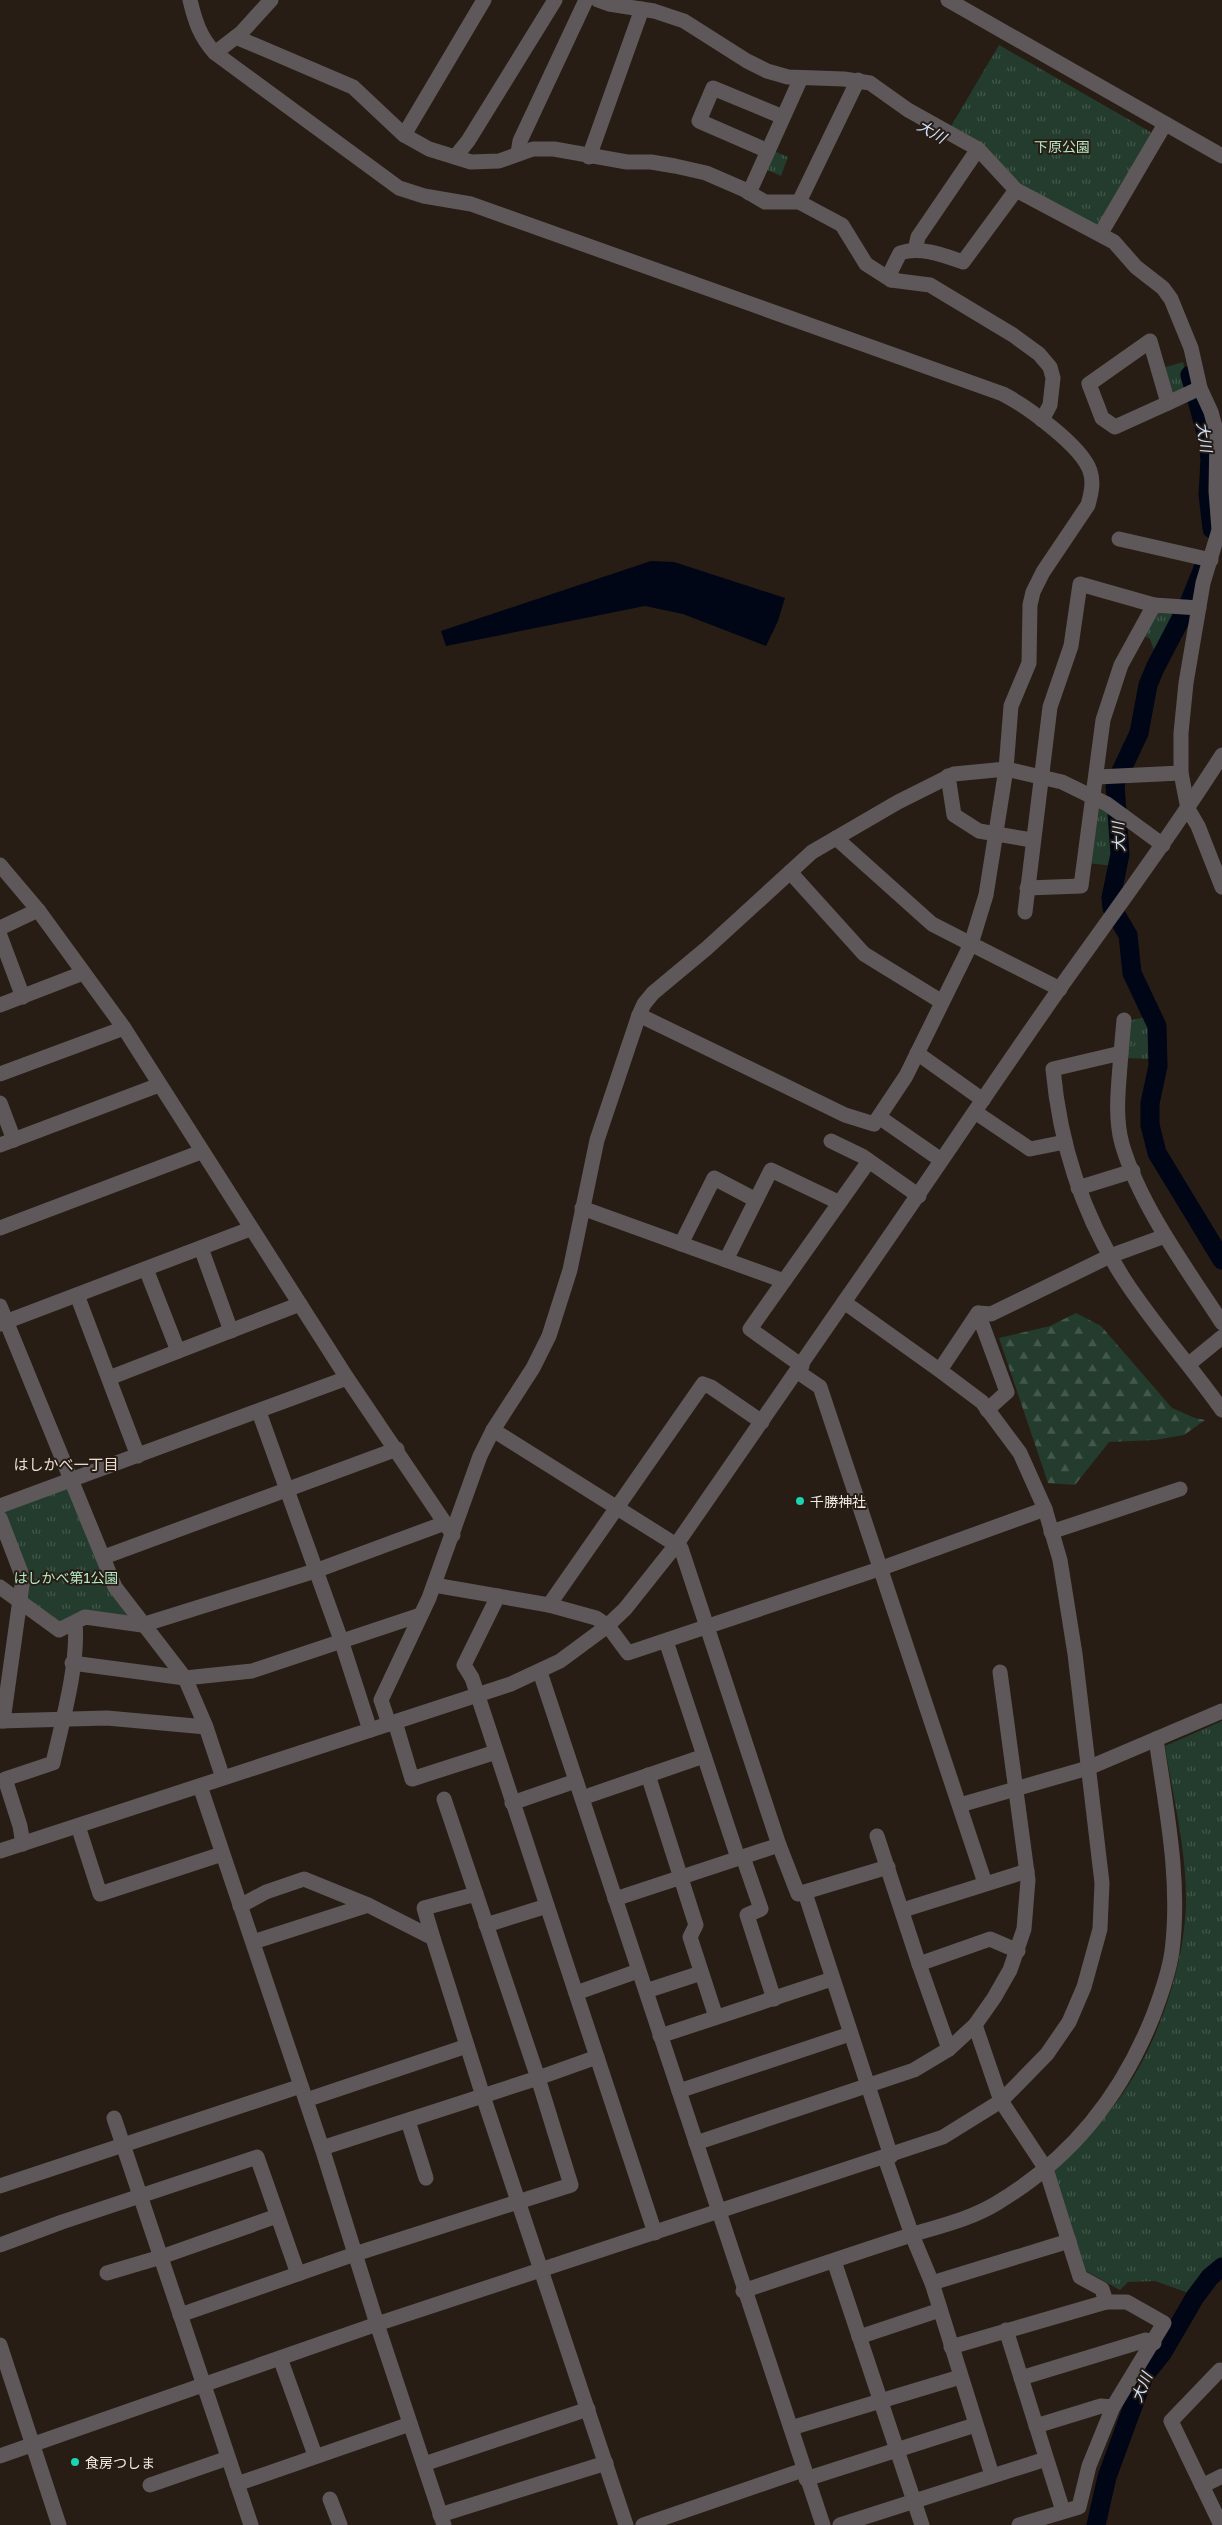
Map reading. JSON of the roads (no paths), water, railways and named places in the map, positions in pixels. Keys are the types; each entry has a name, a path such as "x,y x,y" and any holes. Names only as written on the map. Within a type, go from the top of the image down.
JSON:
{"street":[{"path":"190,0 199,32 204,42 215,53 399,188 424,196 471,204 1003,394 1018,402 1042,420 1086,460 1091,472 1092,489 1088,505 1043,572 1030,605 1029,663 1011,706 1006,769 986,895 971,944 906,1076 874,1124 844,1115 639,1014"},
{"path":"215,53 236,37 271,0"},
{"path":"404,135 484,0"},
{"path":"455,156 468,141 555,0"},
{"path":"598,0 640,13 684,21 747,61 798,84 870,83 908,110 975,152 1013,193 1101,233 1114,242 1136,267 1163,288 1171,299 1191,348 1195,391 1211,412 1217,434 1216,491 1219,530 1203,584 1191,608 1183,707 1181,773 1188,809 1198,826 1222,887"},
{"path":"948,0 1222,156"},
{"path":"518,153 520,141 584,3"},
{"path":"589,156 640,13"},
{"path":"236,37 353,87 404,135 429,149 471,162 499,162 518,153 534,149 554,149 627,162 651,162 675,166 706,173 764,202 799,202 842,225 866,264 890,280 930,285 1013,335 1039,354 1050,367 1053,378 1050,405 1042,420"},
{"path":"749,193 798,84"},
{"path":"799,202 856,84"},
{"path":"768,151 699,122 710,96 714,88 783,117"},
{"path":"1101,233 1165,124"},
{"path":"915,250 918,237 975,152"},
{"path":"890,280 891,270 900,253 915,250 963,262 1013,193"},
{"path":"1168,403 1150,341 1088,384 1102,418 1115,427 1195,391"},
{"path":"1119,539 1211,560"},
{"path":"1025,912 1032,840 1050,707 1071,646 1080,584 1154,605 1191,608"},
{"path":"1027,888 1081,886 1094,796 1101,778 1103,720 1121,665 1154,605"},
{"path":"0,1851 477,1695 540,1672 560,1661 608,1626 649,1582 676,1545 800,1369 844,1302 919,1196 941,1160 1188,809 1222,756"},
{"path":"496,1752 412,1779 392,1723 381,1700 434,1585 449,1529 480,1456 493,1430 517,1396 549,1336 570,1270 597,1140 644,1004 653,993 707,948 812,852 898,802 948,776 964,772 1006,769 1062,782 1107,804 1163,845"},
{"path":"1101,778 1181,773"},
{"path":"948,776 954,815 979,831 1032,840"},
{"path":"836,838 932,924 1060,989"},
{"path":"0,864 38,910 124,1028 201,1152 347,1378 449,1529"},
{"path":"790,872 864,954 942,1002"},
{"path":"0,928 38,910"},
{"path":"0,936 23,997"},
{"path":"0,1006 83,973"},
{"path":"1124,1020 1118,1120 1122,1144 1165,1236 1222,1323"},
{"path":"0,1074 124,1028"},
{"path":"917,1053 1030,1149 1065,1142"},
{"path":"1121,1054 1054,1069 1065,1142 1078,1188 1090,1220 1125,1281 1222,1410"},
{"path":"0,1103 7,1142 159,1085"},
{"path":"879,1117 941,1160"},
{"path":"831,1141 869,1161 919,1196"},
{"path":"0,1228 201,1152"},
{"path":"869,1161 838,1202 750,1329 820,1387 882,1568 985,1883"},
{"path":"726,1260 771,1170 838,1202"},
{"path":"1078,1188 1133,1171"},
{"path":"681,1244 714,1178 756,1200"},
{"path":"582,1208 784,1280"},
{"path":"3,1323 250,1228"},
{"path":"978,1313 991,1314 1110,1256 1165,1236"},
{"path":"201,1248 231,1331"},
{"path":"146,1269 178,1351"},
{"path":"77,1295 138,1456"},
{"path":"0,2456 34,2446 377,2324 888,2157 943,2137 1001,2101 1047,2054 1068,2022 1084,1987 1100,1930 1102,1883 1075,1654 1060,1560 1045,1509 1020,1453 982,1402 844,1302"},
{"path":"110,1378 300,1304"},
{"path":"0,1306 3,1323 71,1479 115,1587 142,1625 185,1678 206,1727 223,1778"},
{"path":"940,1370 978,1313"},
{"path":"978,1313 1007,1392 988,1410"},
{"path":"1189,1364 1222,1337"},
{"path":"0,1506 347,1378"},
{"path":"549,1606 703,1384 711,1387 762,1422"},
{"path":"259,1412 341,1640 370,1730"},
{"path":"493,1430 681,1548 779,1844 798,1894 888,1867"},
{"path":"104,1557 397,1450"},
{"path":"1051,1532 1180,1489"},
{"path":"434,1585 549,1606 596,1618 608,1626 628,1654 882,1568 1045,1509"},
{"path":"0,1518 23,1578 21,1603 1,1721 107,1718 206,1727"},
{"path":"0,1587 58,1630 85,1617 142,1625 449,1529"},
{"path":"498,1596 464,1665 472,1678 655,2233"},
{"path":"72,1663 185,1678 252,1670 420,1615"},
{"path":"23,1844 20,1826 3,1780 53,1763 63,1719 72,1663 76,1636 74,1623"},
{"path":"666,1641 704,1756 740,1857 761,1909 747,1915 774,1999"},
{"path":"540,1672 679,2091 743,2291 791,2428 804,2475 822,2525"},
{"path":"696,2143 914,2070 949,2049 975,2025 994,1998 1018,1951 1028,1904 1027,1871 1018,1789 1000,1672"},
{"path":"960,1805 1088,1768 1222,1711"},
{"path":"743,2291 912,2235 958,2222 996,2204 1046,2169 1080,2136 1114,2095 1138,2054 1163,1990 1172,1952 1174,1860 1156,1739"},
{"path":"582,1798 704,1756"},
{"path":"648,1775 696,1924 690,1936 716,2017"},
{"path":"512,1802 576,1781"},
{"path":"200,1786 322,2148 377,2324 442,2520 606,2463"},
{"path":"180,2315 355,2254 571,2185 538,2078 444,1799"},
{"path":"78,1826 100,1894 222,1854"},
{"path":"877,1836 949,2049"},
{"path":"615,1900 779,1844"},
{"path":"903,1910 1027,1871"},
{"path":"240,1906 266,1892 304,1879 368,1905 433,1938"},
{"path":"805,1893 867,2085 912,2235 932,2282 992,2475"},
{"path":"476,1894 424,1908 517,2201 606,2463 623,2524"},
{"path":"253,1942 368,1905"},
{"path":"486,1925 547,1906"},
{"path":"919,1964 990,1939 1018,1951"},
{"path":"576,1993 638,1971"},
{"path":"646,1992 701,1973"},
{"path":"660,2036 832,1979"},
{"path":"975,2025 1001,2101 1046,2169 1080,2277 1102,2290 1106,2302"},
{"path":"679,2091 850,2034"},
{"path":"0,2186 123,2146 467,2046"},
{"path":"322,2148 597,2057"},
{"path":"114,2118 202,2385 251,2525"},
{"path":"408,2120 426,2178"},
{"path":"0,2245 62,2222 257,2158 298,2274"},
{"path":"107,2273 161,2257 277,2216"},
{"path":"932,2282 1068,2240"},
{"path":"834,2261 922,2525"},
{"path":"951,2347 1106,2302 1127,2302 1164,2323 1114,2407 1089,2466 1079,2507 1062,2511 1034,2523 1019,2525"},
{"path":"859,2337 940,2310"},
{"path":"1006,2330 1062,2511"},
{"path":"1021,2378 1146,2340 1154,2342"},
{"path":"0,2345 59,2525"},
{"path":"280,2358 315,2455"},
{"path":"1221,2370 1171,2421 1221,2525"},
{"path":"791,2428 960,2377"},
{"path":"1036,2426 1101,2406 1114,2407"},
{"path":"424,2464 588,2409"},
{"path":"237,2484 315,2455 410,2424"},
{"path":"643,2525 804,2475 896,2450 975,2424"},
{"path":"150,2485 228,2458"},
{"path":"840,2525 1046,2459"},
{"path":"1202,2486 1222,2476"},
{"path":"330,2499 340,2525"}],"water":[{"path":"651,561 674,562 785,598 778,621 766,646 683,614 645,606 446,646 441,631"}],"waterway":[{"name":"大川","path":"1190,375 1208,440 1210,460 1208,494 1212,529"},
{"name":"大川","path":"1204,566 1189,603 1148,685 1139,733 1115,784 1120,854 1111,898 1112,908 1128,935 1132,973 1157,1026 1158,1066 1150,1103 1150,1125 1157,1153 1222,1260"},
{"name":"大川","path":"1096,2525 1107,2477 1144,2376 1163,2352 1195,2297 1210,2277 1222,2267"}],"place":[{"name":"千勝神社","path":"800,1501"},
{"name":"食房つしま","path":"75,2462"}],"district":[{"name":"はしかべ一丁目","path":"66,1464"}],"park label":[{"name":"下原公園","path":"1062,146"},
{"name":"はしかべ第1公園","path":"66,1577"}]}
